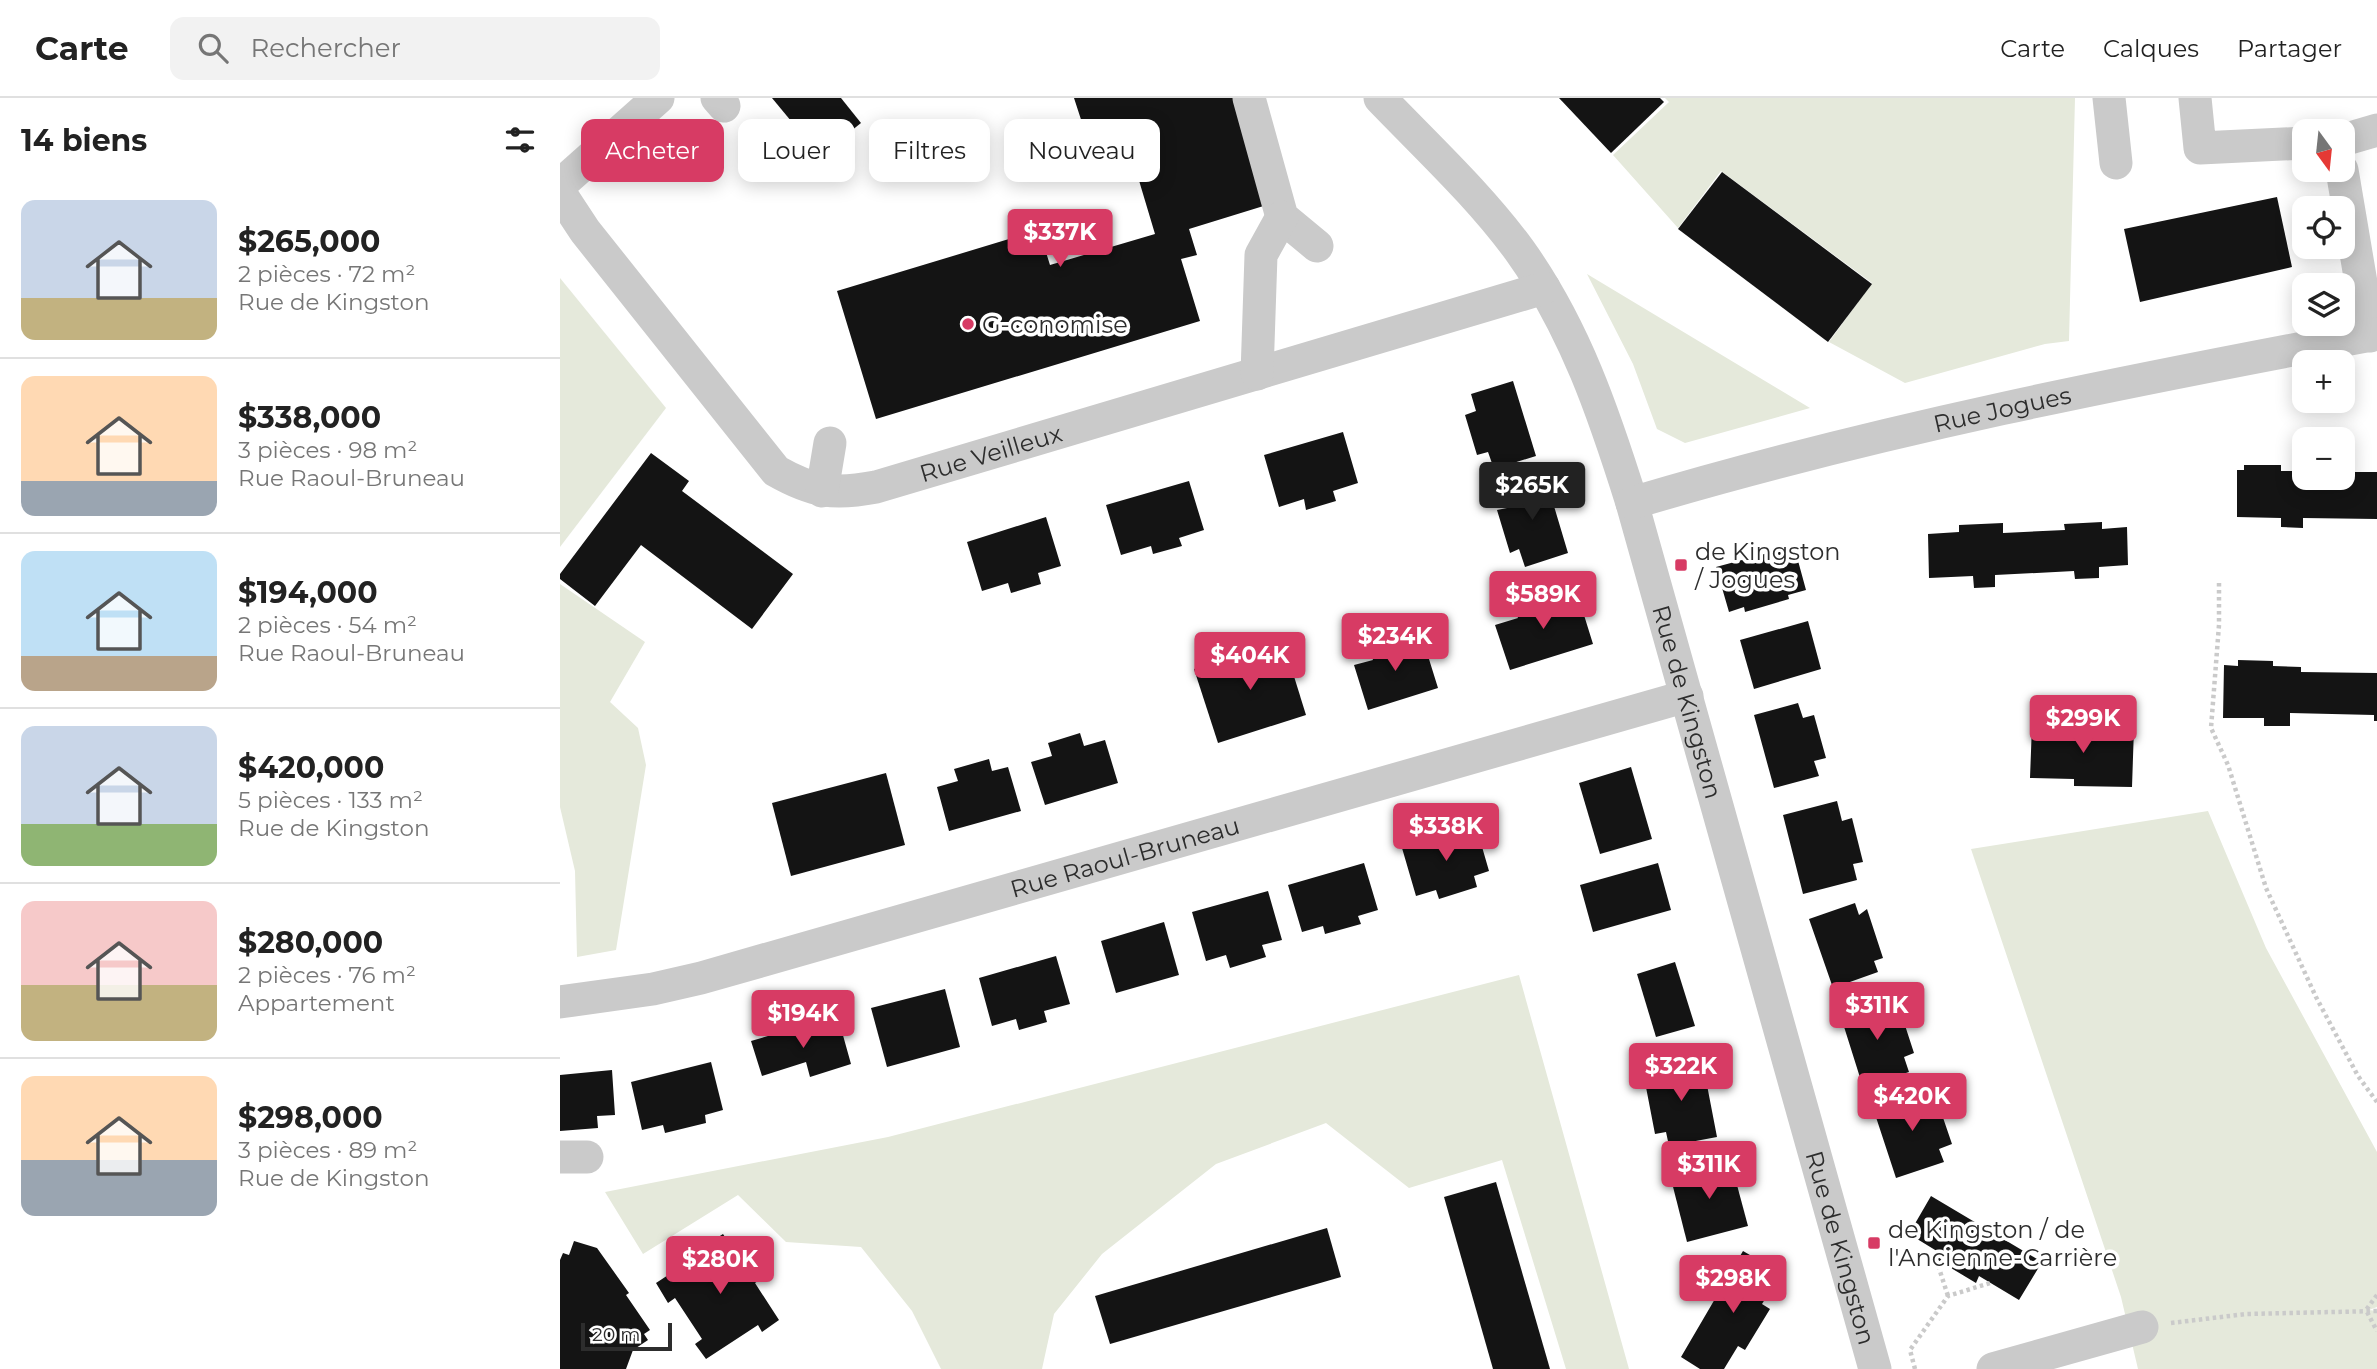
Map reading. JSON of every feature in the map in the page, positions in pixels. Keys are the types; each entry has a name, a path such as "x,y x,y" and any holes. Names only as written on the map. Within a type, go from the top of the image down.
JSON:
{"street":[{"path":"560,185 657,98"},
{"path":"1249,98 1282,217 1317,246"},
{"name":"Rue de Kingston","path":"1380,98 1493,217 1520,251 1572,337 1595,389 1632,503 1875,1369"},
{"path":"2109,98 2116,163"},
{"path":"2194,98 2200,148 2292,144"},
{"path":"2356,136 2377,130"},
{"path":"2344,182 2374,335"},
{"name":"Rue Veilleux","path":"560,193 585,231 776,471 798,484 822,491 846,493 876,487 1544,288"},
{"path":"1256,374 1261,255 1282,217"},
{"name":"Rue Jogues","path":"1632,503 1907,430 2026,402 2374,335"},
{"path":"822,491 830,443"},
{"name":"Rue Raoul-Bruneau","path":"560,1002 653,989 701,978 1686,696"},
{"path":"1993,1369 2142,1327"}],"path":[{"path":"2219,583 2219,625 2211,728 2228,765 2266,888 2316,997 2358,1076 2377,1102"},
{"path":"1936,1259 1948,1296"},
{"path":"1915,1369 1910,1350 1948,1296 1990,1283"},
{"path":"2366,1310 2377,1295"},
{"path":"2366,1310 2377,1331"},
{"path":"2142,1327 2246,1314 2377,1311"}],"shaded area":[{"path":"1665,98 2075,98 2069,341 2045,344 1905,383 1829,342 1872,283 1721,171 1678,228 1613,155 1669,102"},
{"path":"1587,274 1810,408 1685,443 1657,429 1633,364"},
{"path":"560,278 666,408 560,547"},
{"path":"560,584 645,642 610,702 638,728 646,765 616,950 577,957 575,871 560,807"},
{"path":"2208,811 2266,948 2377,1152 2377,1307 2369,1310 2377,1311 2377,1369 2138,1369 2121,1297 1971,849"},
{"path":"1519,975 1629,1369 1566,1369 1502,1160 1409,1188 1326,1123 1216,1164 1102,1254 1054,1314 1042,1369 941,1369 912,1311 861,1247 786,1242 738,1195 643,1254 605,1192 888,1137"}],"building":[{"path":"772,98 841,98 861,123 855,128 855,119 789,119"},
{"path":"1074,98 1238,98 1270,204 1189,229 1197,255 1181,259 1200,321 876,419 837,291 1039,230 1050,265 1155,234 1139,182 1160,182 1160,119 1081,119"},
{"path":"1559,98 1660,98 1664,102 1611,153"},
{"path":"1722,172 1872,284 1828,342 1678,229"},
{"path":"2277,197 2292,267 2140,302 2124,229"},
{"path":"1513,381 1536,456 1494,469 1488,452 1477,455 1465,415 1476,411 1471,394"},
{"path":"1343,432 1358,483 1333,491 1336,501 1306,510 1304,499 1279,507 1264,455"},
{"path":"651,453 689,481 682,491 793,574 752,629 641,545 595,606 560,579 560,574"},
{"path":"2244,465 2281,465 2281,471 2292,471 2292,490 2355,490 2355,472 2377,472 2377,519 2303,518 2303,528 2281,527 2281,518 2237,517 2237,470 2244,470"},
{"path":"1545,476 1568,553 1525,567 1519,549 1510,553 1497,510 1507,508 1501,490"},
{"path":"1189,481 1204,530 1179,538 1182,546 1153,554 1151,546 1121,555 1106,505"},
{"path":"1046,517 1061,566 1038,573 1041,584 1011,593 1008,583 982,591 967,542"},
{"path":"2102,522 2102,529 2127,527 2128,565 2099,567 2099,578 2075,579 2074,571 1995,575 1995,587 1974,588 1973,576 1929,578 1928,534 1959,532 1959,525 2003,523 2003,533 2065,530 2064,524"},
{"path":"1794,546 1806,590 1788,595 1789,599 1745,612 1744,607 1729,612 1716,567"},
{"path":"1558,591 1563,604 1579,599 1593,644 1510,670 1495,625 1518,618 1513,606"},
{"path":"1808,621 1821,669 1754,689 1740,640"},
{"path":"1408,635 1412,647 1424,643 1438,688 1368,710 1354,665 1373,660 1369,648"},
{"path":"1283,641 1306,715 1218,743 1194,669"},
{"path":"2238,660 2273,661 2273,666 2301,667 2301,672 2377,673 2377,721 2374,721 2374,715 2290,713 2290,726 2264,726 2264,718 2223,718 2224,665 2238,666"},
{"path":"1798,703 1803,718 1814,715 1826,758 1814,761 1819,776 1774,788 1754,715"},
{"path":"2032,725 2134,728 2132,787 2074,786 2074,779 2030,778"},
{"path":"1080,733 1084,746 1105,740 1118,783 1045,805 1031,762 1052,756 1048,743"},
{"path":"989,759 992,771 1008,767 1021,811 949,831 937,787 958,781 954,769"},
{"path":"1631,767 1652,839 1600,854 1579,783"},
{"path":"886,773 905,845 791,876 772,803"},
{"path":"1837,801 1842,821 1852,818 1863,862 1853,864 1857,880 1803,894 1783,815"},
{"path":"1476,826 1489,871 1474,876 1477,887 1439,899 1436,890 1416,896 1402,848"},
{"path":"1364,863 1378,910 1358,916 1361,924 1325,934 1323,926 1302,932 1288,885"},
{"path":"1658,863 1671,910 1593,932 1580,885"},
{"path":"1268,891 1282,940 1262,945 1266,957 1230,968 1226,955 1206,961 1192,912"},
{"path":"1855,903 1859,915 1867,909 1883,958 1874,961 1878,972 1833,988 1809,919"},
{"path":"1164,922 1179,975 1116,993 1101,941"},
{"path":"1056,956 1070,1004 1044,1011 1047,1022 1019,1030 1016,1019 992,1026 979,978"},
{"path":"1675,962 1695,1026 1656,1037 1637,974"},
{"path":"945,989 960,1047 887,1067 871,1008"},
{"path":"1885,1000 1891,1016 1901,1013 1914,1053 1904,1057 1909,1072 1863,1087 1840,1014"},
{"path":"839,1021 851,1064 810,1077 806,1062 762,1076 751,1041 795,1028 798,1034"},
{"path":"1702,1059 1717,1137 1669,1146 1666,1132 1655,1134 1645,1082 1656,1080 1654,1069"},
{"path":"711,1062 723,1110 705,1115 706,1123 665,1133 663,1125 642,1130 631,1082"},
{"path":"612,1070 615,1115 597,1116 598,1128 560,1131 560,1075"},
{"path":"1919,1089 1925,1107 1938,1103 1952,1144 1939,1149 1944,1162 1896,1178 1872,1105"},
{"path":"1730,1159 1748,1226 1687,1242 1670,1175"},
{"path":"1496,1182 1550,1369 1493,1369 1444,1197"},
{"path":"1931,1196 2042,1262 2019,1300 1979,1276 1976,1283 1936,1259 1940,1253 1909,1234"},
{"path":"1327,1228 1341,1277 1110,1344 1095,1296"},
{"path":"723,1234 738,1257 748,1251 765,1276 755,1283 779,1320 762,1332 758,1325 706,1359 695,1344 702,1339 675,1298 668,1303 656,1283 708,1249 706,1245"},
{"path":"574,1241 597,1248 629,1293 626,1295 650,1330 644,1334 648,1340 633,1350 626,1369 560,1369 560,1260 563,1253 569,1255"},
{"path":"1743,1251 1781,1273 1762,1304 1770,1309 1745,1350 1738,1346 1724,1369 1700,1369 1681,1357"}],"place":[{"name":"G-conomise","path":"968,324"},
{"name":"de Kingston / Jogues","path":"1681,565"},
{"name":"de Kingston / de l'Ancienne-Carrière","path":"1874,1243"}]}
